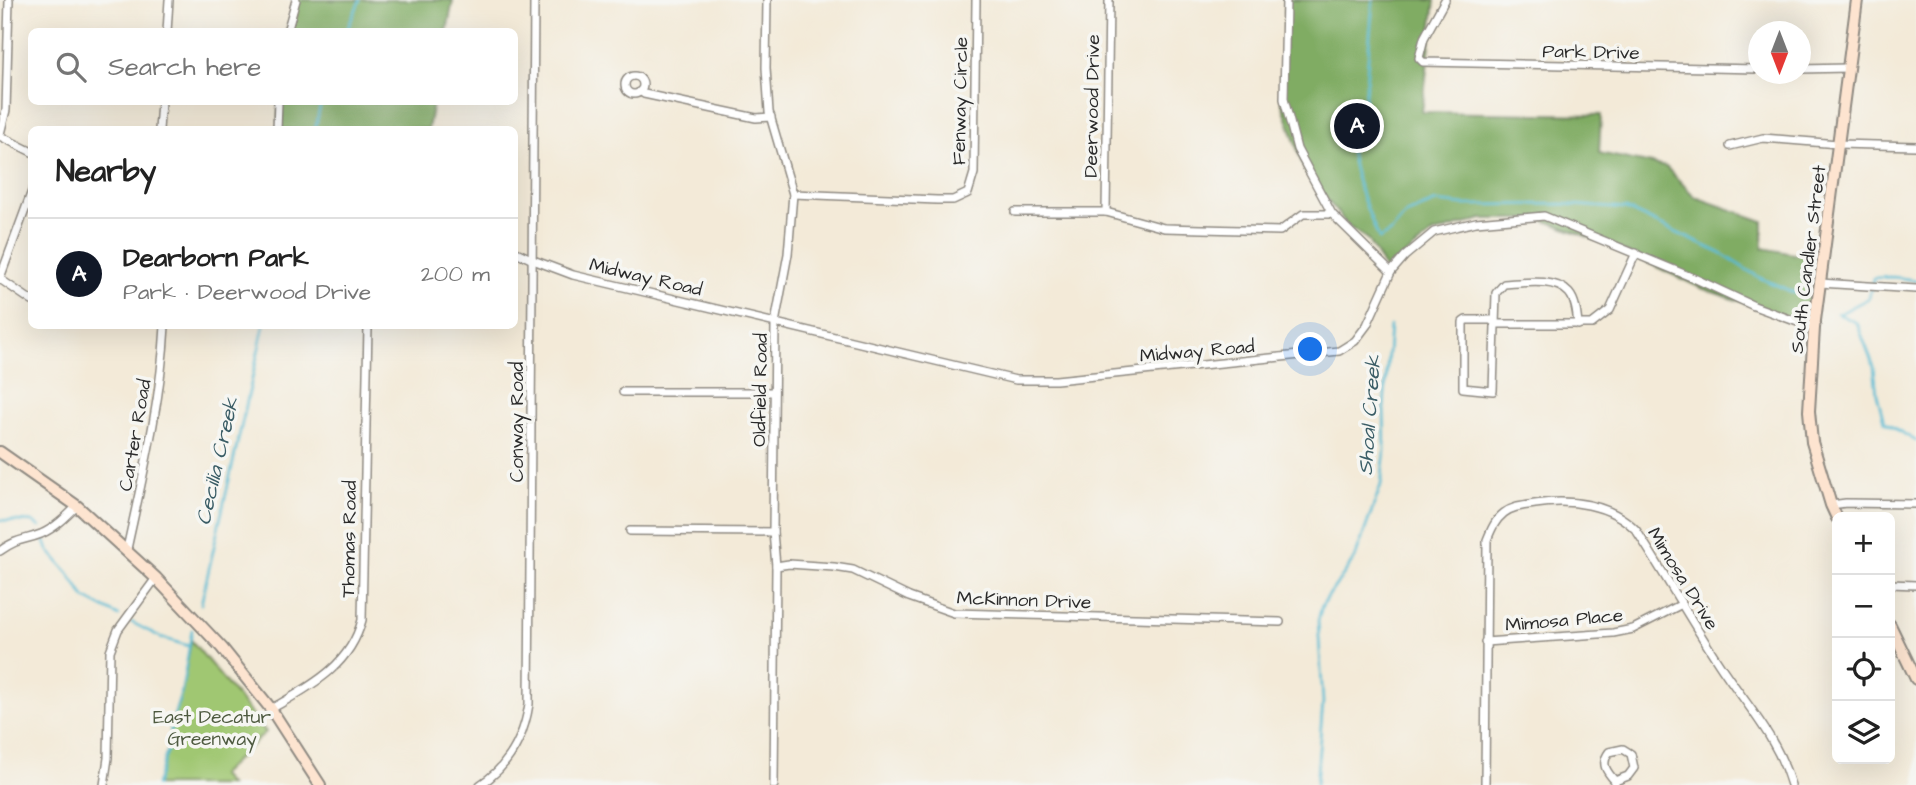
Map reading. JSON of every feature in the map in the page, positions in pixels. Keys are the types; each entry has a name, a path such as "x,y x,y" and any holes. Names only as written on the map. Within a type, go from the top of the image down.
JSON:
{"main road":[{"name":"South Candler Street","path":"1834,512 1812,442 1809,411 1814,328 1857,0"},
{"path":"0,452 77,506 156,578 222,648 271,709 320,785"},
{"path":"1895,635 1916,679"}],"street":[{"path":"9,0 6,110 0,135 28,150"},
{"path":"167,28 169,0"},
{"path":"288,28 296,0"},
{"name":"Conway Road","path":"480,785 494,776 517,746 525,729 529,704 534,0"},
{"name":"Oldfield Road","path":"767,0 766,68 771,117 793,194 788,254 775,323 774,785"},
{"name":"Fenway Circle","path":"793,194 953,200 968,193 974,173 976,0"},
{"name":"Deerwood Drive","path":"1106,212 1108,0"},
{"path":"1286,0 1284,99 1297,149 1332,214 1391,272"},
{"name":"Park Drive","path":"1445,0 1424,38 1419,58 1423,62 1748,69"},
{"path":"1811,69 1848,68"},
{"path":"640,91 756,118 771,117"},
{"path":"159,126 161,105"},
{"path":"277,126 278,105"},
{"path":"1730,146 1763,138 1916,146"},
{"path":"28,202 0,279 28,298"},
{"path":"1015,212 1106,212 1164,228 1280,231 1303,214 1332,214"},
{"name":"Midway Road","path":"518,253 573,275 1016,380 1056,380 1339,351 1355,341 1367,325 1391,272 1405,256 1434,232 1476,222 1544,216 1636,253 1754,306 1814,328"},
{"path":"1578,325 1569,293 1555,286 1535,282 1504,284 1496,293 1496,324 1493,391 1463,388 1463,322 1491,320 1496,324 1578,325 1592,324 1610,310 1636,253"},
{"path":"1820,283 1916,289"},
{"name":"Carter Road","path":"127,549 155,411 164,355 165,329"},
{"name":"Thomas Road","path":"271,709 317,682 334,668 358,637 364,599 368,329"},
{"path":"623,392 774,392"},
{"name":"Mimosa Drive","path":"1485,785 1487,540 1494,524 1504,513 1516,507 1549,502 1583,503 1609,510 1636,530 1719,663 1772,738 1785,763 1791,785"},
{"path":"1831,505 1916,503"},
{"path":"0,551 14,541 41,534 61,522 77,506"},
{"path":"630,531 773,532"},
{"name":"McKinnon Drive","path":"776,566 822,566 853,570 909,597 954,613 1280,622"},
{"path":"104,785 108,758 110,651 118,630 156,578"},
{"path":"1895,584 1916,585"},
{"name":"Mimosa Place","path":"1485,642 1614,633 1633,629 1682,604"},
{"path":"1623,749 1631,754 1634,768 1628,776 1615,783 1606,771 1604,761 1613,750 1623,749"}],"green space":[{"path":"296,0 453,0 448,28 287,28"},
{"path":"1286,0 1435,0 1422,112 1601,115 1599,153 1666,167 1695,197 1763,221 1763,248 1814,258 1807,324 1701,288 1617,248 1541,219 1482,219 1432,234 1386,271 1367,239 1349,227 1305,172 1282,103"},
{"path":"279,105 432,105 429,126 278,126"},
{"name":"East Decatur Greenway","path":"191,640 266,732 220,775 229,785 156,785 169,746 171,726 182,690"}],"waterway":[{"name":"Cecilia Creek","path":"348,28 360,0"},
{"path":"1373,0 1364,107 1353,120 1350,148 1357,181 1379,239 1392,231 1406,214 1436,202 1464,205 1562,204 1626,209 1720,253 1760,278 1802,296"},
{"name":"Cecilia Creek","path":"316,126 320,105"},
{"path":"1839,314 1869,298 1873,278 1916,280"},
{"path":"1837,313 1857,323 1874,367 1884,422 1916,441"},
{"name":"Shoal Creek","path":"1316,785 1323,702 1318,621 1322,605 1355,558 1381,485 1390,326"},
{"name":"Cecilia Creek","path":"201,604 263,329"},
{"path":"0,520 32,522 40,527"},
{"path":"44,539 48,550 85,598 119,616"},
{"path":"131,622 162,638 189,646"},
{"name":"Cecilia Creek","path":"156,785 169,746 192,630"}],"place":[{"name":"Dearborn Park","path":"1357,126"}]}
